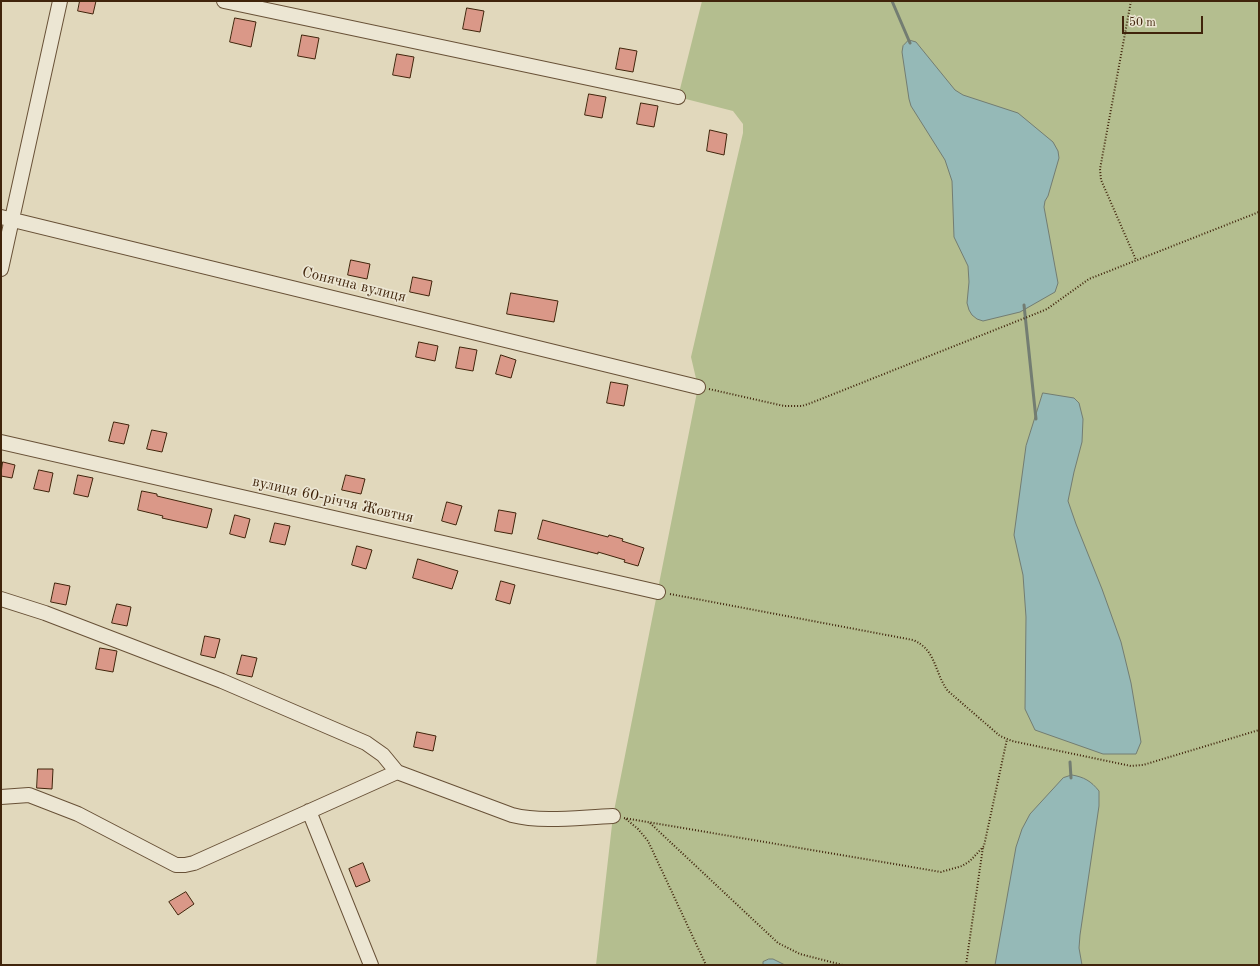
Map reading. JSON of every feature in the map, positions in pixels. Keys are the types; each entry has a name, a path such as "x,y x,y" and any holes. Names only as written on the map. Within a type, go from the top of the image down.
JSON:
{"street":[{"path":"1,269 6,218 60,1"},
{"path":"224,1 678,97"},
{"name":"Сонячна вулиця","path":"6,218 698,387"},
{"name":"вулиця 60-річчя Жовтня","path":"1,442 658,592"},
{"path":"1,599 45,612 214,678 366,743 383,756 397,772 512,816 523,818 619,817"},
{"path":"1,796 28,795 78,814 176,864 185,865 194,863 397,772"},
{"path":"310,811 371,965"}],"path":[{"path":"1131,1 1100,169 1101,180 1136,260"},
{"path":"698,387 784,406 802,406 1040,312 1047,309 1089,279 1259,212"},
{"path":"658,592 913,640 922,644 931,654 944,686 948,691 1000,736 1012,741 1131,766 1143,765 1259,730"},
{"path":"966,965 984,846 1007,739"},
{"path":"619,817 942,872 962,866 970,861 984,846"},
{"path":"619,817 638,829 648,841 706,965"},
{"path":"649,822 778,943 800,954 843,965"}],"green space":[{"path":"702,1 1259,1 1259,965 785,965 777,961 770,960 764,962 763,965 596,965 613,816 698,387 691,357 743,133 743,124 733,111 678,97"}],"water":[{"path":"909,40 916,42 955,90 963,95 1018,113 1053,142 1058,151 1059,158 1044,207 1058,283 1055,292 1020,312 983,321 977,319 969,310 967,303 969,282 968,266 954,237 952,181 945,160 911,106 909,99 902,52 903,46"},
{"path":"1043,393 1074,398 1079,403 1083,419 1082,442 1068,501 1121,642 1131,683 1141,742 1136,754 1103,754 1035,730 1025,709 1026,617 1023,575 1014,535 1026,446"},
{"path":"1072,775 1087,780 1099,791 1099,806 1080,935 1079,948 1082,965 995,965 1016,847 1022,829 1030,814 1063,778"},
{"path":"773,959 785,965 763,965 763,962"}],"building":[{"path":"80,1 96,1 93,14 78,11"},
{"path":"467,8 484,11 480,32 463,29"},
{"path":"235,18 256,22 251,47 230,42"},
{"path":"302,35 319,38 315,59 298,56"},
{"path":"620,48 637,51 633,72 616,69"},
{"path":"397,54 414,57 410,78 393,75"},
{"path":"589,94 606,97 602,118 585,115"},
{"path":"641,103 658,106 654,127 637,124"},
{"path":"710,130 727,134 724,155 707,151"},
{"path":"351,260 370,264 367,279 348,275"},
{"path":"413,277 432,281 429,296 410,292"},
{"path":"511,293 558,301 554,322 507,314"},
{"path":"419,342 438,346 435,361 416,357"},
{"path":"460,347 477,350 473,371 456,368"},
{"path":"501,355 516,360 511,378 496,374"},
{"path":"611,382 628,385 624,406 607,403"},
{"path":"114,422 129,425 124,444 109,441"},
{"path":"152,430 167,433 162,452 147,449"},
{"path":"3,462 15,465 12,478 1,476"},
{"path":"39,470 53,473 49,492 34,489"},
{"path":"78,475 93,478 88,497 74,494"},
{"path":"346,475 365,479 361,494 342,490"},
{"path":"142,491 212,509 207,528 162,518 163,516 138,510"},
{"path":"447,502 462,506 456,525 442,521"},
{"path":"499,510 516,513 512,534 495,531"},
{"path":"235,515 250,519 245,538 230,534"},
{"path":"543,520 608,537 609,535 644,548 638,566 624,562 625,560 598,552 598,554 538,539"},
{"path":"275,523 290,526 285,545 270,542"},
{"path":"357,546 372,550 366,569 352,565"},
{"path":"418,559 458,571 452,589 413,578"},
{"path":"501,581 515,585 510,604 496,600"},
{"path":"55,583 70,586 66,605 51,602"},
{"path":"117,604 131,607 127,626 112,623"},
{"path":"205,636 220,639 215,658 201,655"},
{"path":"100,648 117,651 113,672 96,669"},
{"path":"242,655 257,658 252,677 237,674"},
{"path":"417,732 436,736 433,751 414,747"},
{"path":"38,769 53,769 52,789 37,788"},
{"path":"363,863 370,881 356,887 349,869"},
{"path":"186,892 194,904 178,915 169,902"}],"waterway":[{"path":"892,1 910,43"},
{"path":"1024,305 1036,419"},
{"path":"1070,762 1071,778"}]}
